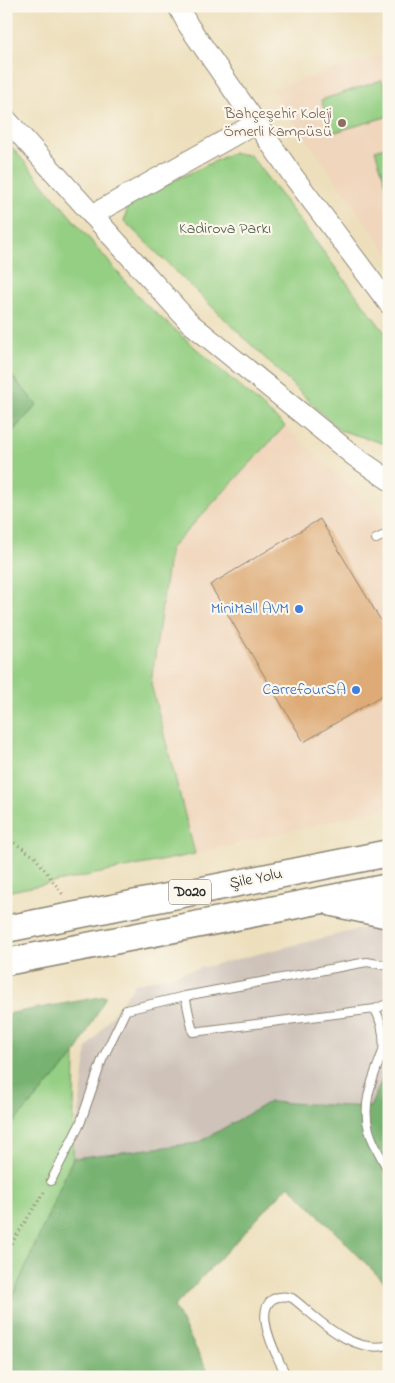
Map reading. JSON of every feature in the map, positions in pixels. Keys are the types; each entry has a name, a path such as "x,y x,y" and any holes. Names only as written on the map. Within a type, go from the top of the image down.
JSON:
{"highway":[{"name":"Şile Yolu","path":"6,929 384,853"},
{"name":"Şile Yolu","path":"6,962 389,887"},
{"path":"320,900 389,915"}],"street":[{"path":"178,6 188,25 293,176 389,304"},
{"path":"6,118 190,323 354,456 389,480"},
{"path":"92,214 256,123"}],"lane":[{"path":"376,539 389,533"},
{"path":"51,1181 80,1124 102,1060 126,1010 185,996 367,962 389,966"},
{"path":"185,996 194,1032 374,1009 389,1003"},
{"path":"374,1009 382,1025 384,1042 383,1051 367,1101 366,1119 374,1143 389,1172"},
{"path":"287,1377 272,1343 264,1316 267,1306 275,1298 286,1296 296,1301 342,1338 370,1346 389,1345"}],"path":[{"path":"6,837 35,857 78,914"},
{"path":"6,1252 51,1181"}],"shaded area":[{"name":"Bahçeşehir Koleji Ömerli Kampüsü","path":"389,53 389,255 271,89"},
{"path":"285,426 389,523 389,807 195,854 151,684 170,549"},
{"path":"376,925 389,930 389,1064 370,1107 269,1102 198,1143 73,1158 87,1049 135,984"}],"green space":[{"path":"382,80 389,99 389,116 332,133 321,100"},
{"path":"6,140 142,301 285,426 170,549 151,684 195,854 6,892 6,438 37,405 6,369"},
{"path":"389,146 389,193 375,150"},
{"name":"Kadirova Parkı","path":"232,153 250,155 389,338 389,445 339,430 124,221 129,202"},
{"path":"6,369 37,405 6,438"},
{"path":"106,996 75,1055 6,1131 6,1014"},
{"path":"75,1055 73,1158 6,1312 6,1131"},
{"path":"389,1064 389,1287 289,1185 174,1307 211,1377 132,1377 131,1375 128,1377 6,1377 6,1312 73,1158 198,1143 269,1102 370,1107"}],"building":[{"name":"MiniMall AVM","path":"320,519 389,634 389,691 304,742 210,585"}],"place":[{"name":"Bahçeşehir Koleji Ömerli Kampüsü","path":"342,123"},
{"name":"MiniMall AVM","path":"299,609"},
{"name":"CarrefourSA","path":"356,690"}]}
